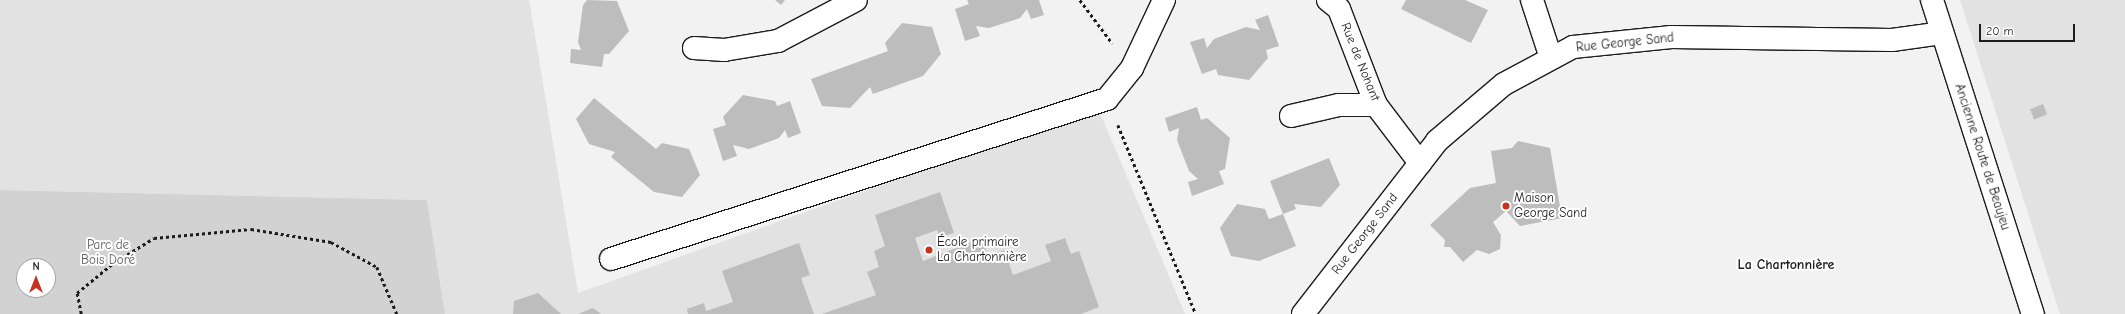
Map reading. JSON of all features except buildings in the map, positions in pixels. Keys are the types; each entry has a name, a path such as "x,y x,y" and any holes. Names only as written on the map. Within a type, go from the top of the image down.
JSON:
{"street":[{"path":"694,48 724,50 778,41 856,0"},
{"path":"611,259 1107,99 1132,68 1164,0"},
{"name":"Rue de Nohant","path":"1328,0 1339,9 1376,105 1420,163"},
{"path":"1532,0 1551,58"},
{"name":"Ancienne Route de Beaujeu","path":"1932,0 2033,314"},
{"name":"Rue George Sand","path":"1303,314 1437,141 1504,84 1573,47 1671,37 1892,40 1942,33"},
{"path":"1291,116 1339,105 1376,105"}],"path":[{"path":"1080,0 1132,68"},
{"path":"1107,99 1196,314"},
{"path":"81,314 77,293 112,264 154,238 250,229 331,242 377,267 397,314"}],"shaded area":[{"path":"0,0 529,0 578,293 1098,108 1185,314 445,314 427,200 0,190"},
{"path":"1960,0 2125,0 2125,314 2060,314"}],"green space":[{"name":"Parc de Bois Doré","path":"0,190 427,200 445,314 0,314"}],"place":[{"name":"Maison George Sand","path":"1506,206"},
{"name":"École primaire La Chartonnière","path":"929,250"}],"district":[{"name":"La Chartonnière","path":"1786,265"}]}
